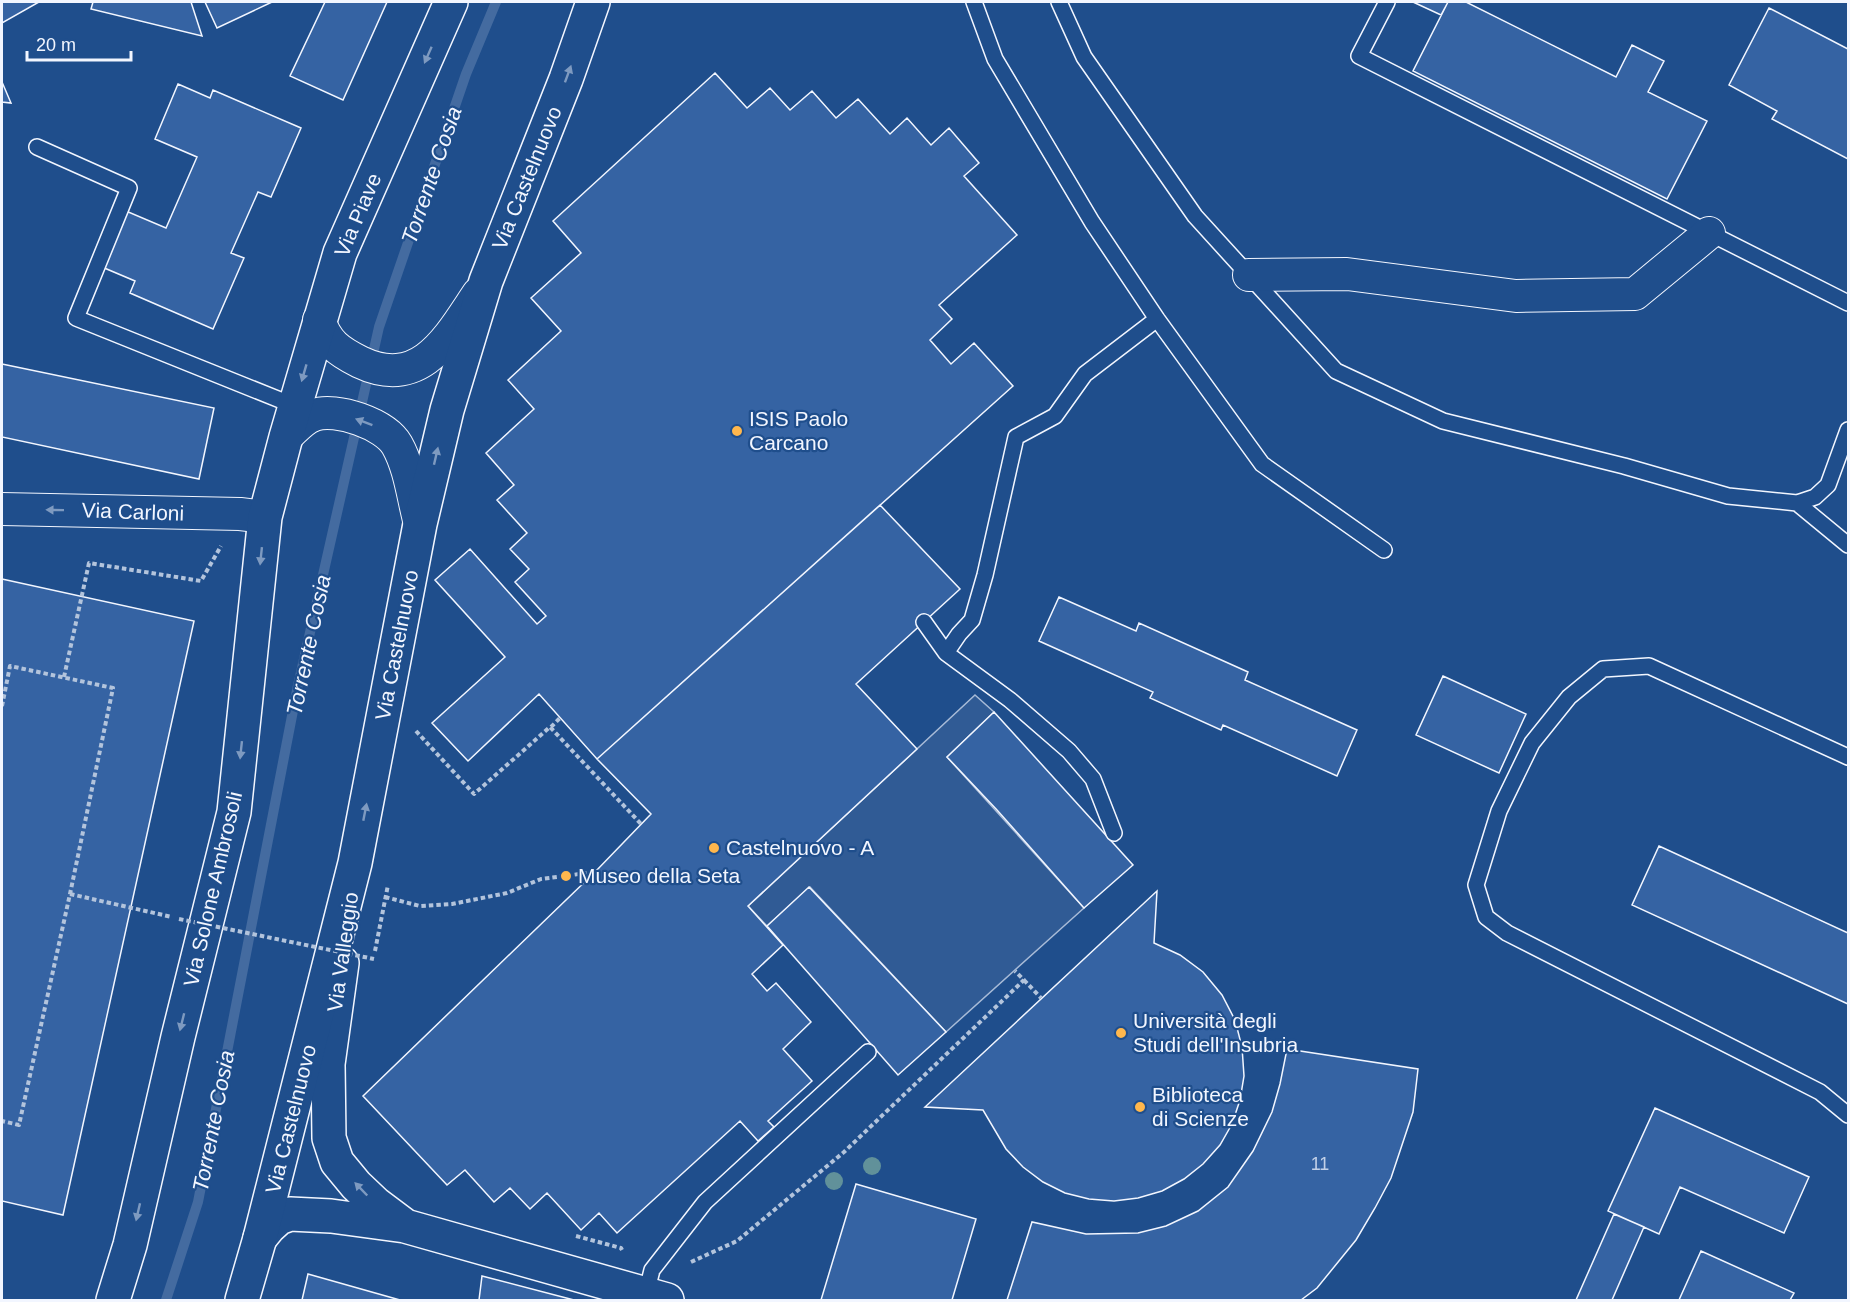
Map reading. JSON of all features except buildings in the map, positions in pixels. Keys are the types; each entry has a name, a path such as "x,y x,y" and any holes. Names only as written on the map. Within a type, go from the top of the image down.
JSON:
{"main road":[{"name":"Via Piave","path":"286,437 340,253 451,2"},
{"name":"Via Castelnuovo","path":"242,1300 356,863 420,524 447,410 486,281 566,79 593,2"},
{"name":"Via Solone Ambrosoli","path":"113,1300 130,1245 178,1037 234,812 252,516 286,437"},
{"name":"Via Valleggio","path":"356,863 328,1064 329,1138 338,1162 356,1185 405,1226"},
{"name":"Via Valleggio","path":"260,1238 279,1218 290,1214 331,1216 405,1226 652,1291"}],"street":[{"path":"1249,275 1347,274 1516,296 1635,294 1709,233"},
{"path":"319,320 325,335 346,355 376,368 388,371 406,370 420,363 449,338 486,281"},
{"path":"286,437 303,420 315,414 327,412 350,417 379,428 396,442 405,462 420,524"},
{"name":"Via Carloni","path":"2,509 252,516"}],"lane":[{"path":"974,2 995,59 1092,222 1157,320 1262,464 1384,550"},
{"path":"1059,2 1084,57 1195,216 1336,371 1443,421 1624,466 1728,496 1797,503 1815,497 1828,485 1848,430"},
{"path":"1387,2 1359,56 1848,303"},
{"path":"37,147 129,188 76,318 295,406"},
{"path":"946,653 972,620 985,575 1016,437 1055,416 1084,374 1157,320"},
{"path":"1797,503 1848,545"},
{"path":"924,622 946,653 1010,700 1069,751 1093,779 1114,833"},
{"path":"1848,757 1648,666 1603,669 1569,697 1532,743 1499,811 1476,885 1486,917 1507,933 1820,1092 1848,1114"},
{"path":"652,1291 705,1202 868,1052"}],"path":[{"path":"64,677 89,563 201,582 252,516"},
{"path":"2,706 10,666 113,688 19,1125 2,1121"},
{"path":"416,731 474,794 561,717"},
{"path":"550,727 641,824"},
{"path":"385,897 420,906 452,904 507,893 541,879 595,872"},
{"path":"70,894 374,959"},
{"path":"1015,971 1041,998"},
{"path":"566,1233 621,1248 631,1266 652,1291 681,1266 737,1241 844,1152 1024,980"}],"shaded area":[{"path":"975,695 994,712 947,757 1084,908 946,1032 810,887 767,926 748,906"}],"waterway":[{"name":"Torrente Cosia","path":"166,1300 198,1202 297,690 379,327 466,74 496,2"}],"place":[{"name":"ISIS Paolo Carcano","path":"737,431"},
{"name":"Castelnuovo - A","path":"714,848"},
{"name":"Museo della Seta","path":"566,876"},
{"name":"Università degli Studi dell'Insubria","path":"1121,1033"},
{"name":"Biblioteca di Scienze","path":"1140,1107"}]}
